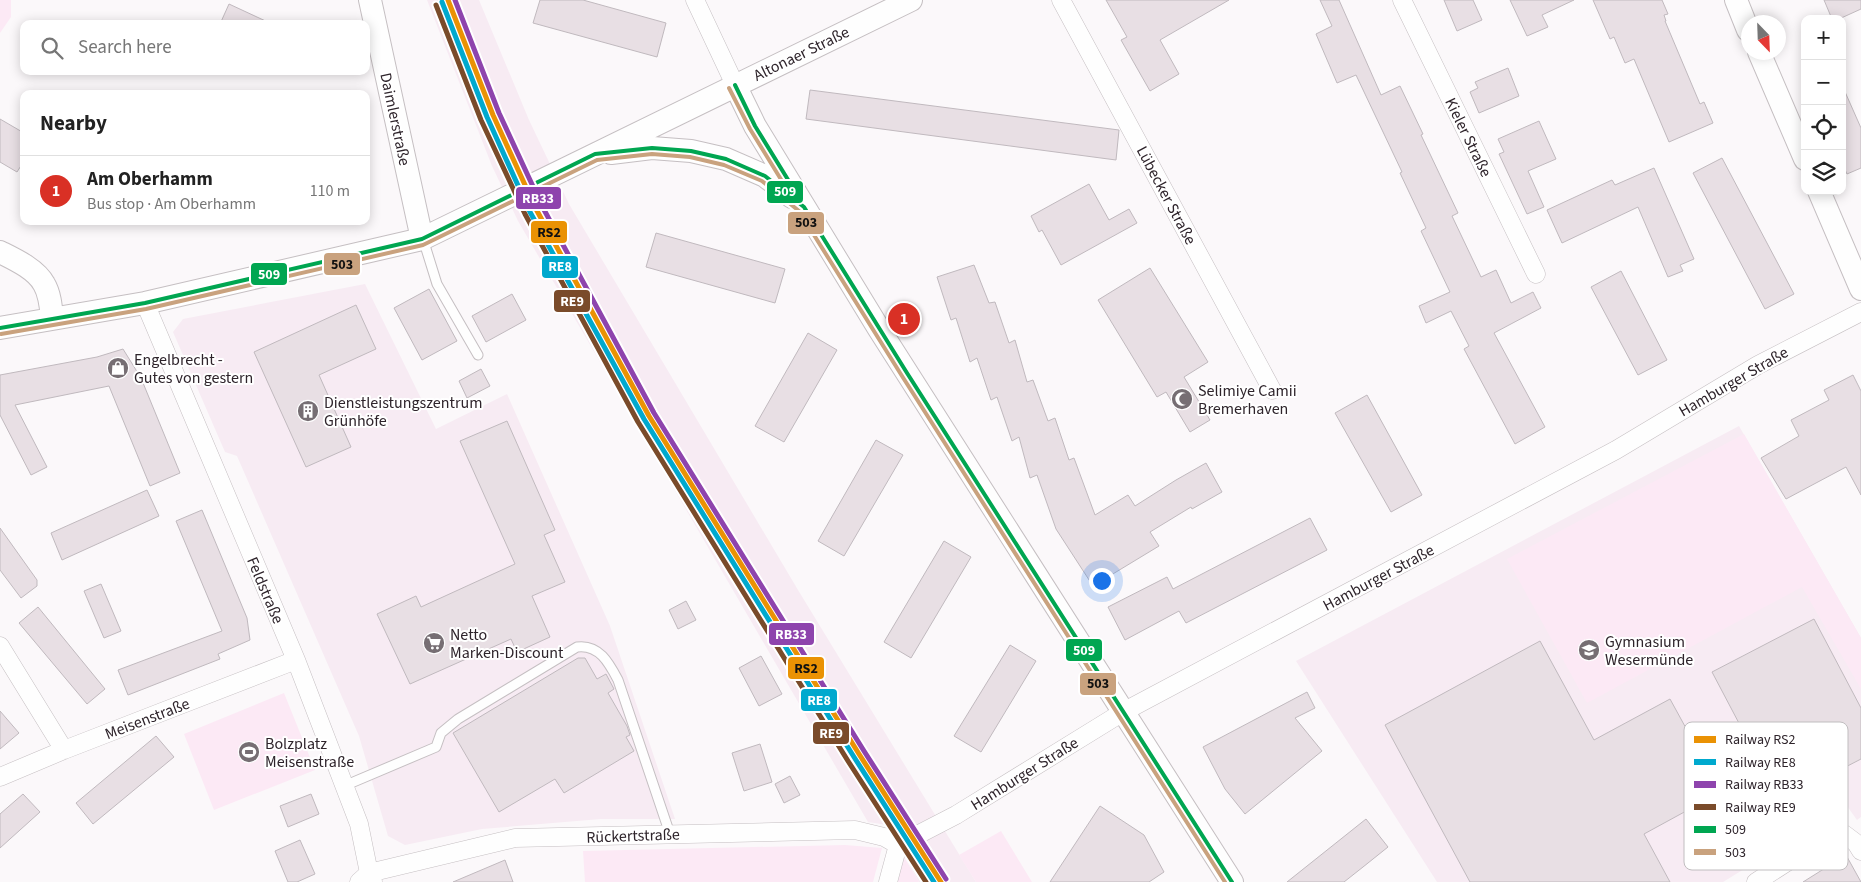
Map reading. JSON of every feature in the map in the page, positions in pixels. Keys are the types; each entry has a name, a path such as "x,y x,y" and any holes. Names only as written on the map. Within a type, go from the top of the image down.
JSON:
{"street":[{"name":"Daimlerstraße","path":"370,0 422,239"},
{"path":"695,0 755,126 804,207 907,373 1232,882"},
{"name":"Altonaer Straße","path":"0,328 145,303 422,239 911,0"},
{"name":"Lübecker Straße","path":"1061,0 1272,390"},
{"name":"Kieler Straße","path":"1402,0 1536,274"},
{"path":"1736,0 1742,15"},
{"path":"1762,60 1801,150"},
{"path":"595,154 652,148 691,151 726,159 765,176 804,207"},
{"path":"1821,195 1861,289"},
{"path":"0,252 27,267 44,283 49,298 52,318"},
{"name":"Feldstraße","path":"145,303 296,660 358,824 367,879"},
{"name":"Hamburger Straße","path":"895,854 1123,712 1600,458 1758,365 1861,312"},
{"path":"0,646 64,750"},
{"name":"Meisenstraße","path":"0,777 64,750 296,660"},
{"name":"Rückertstraße","path":"367,879 401,866 516,838 855,830 884,837 895,854"},
{"path":"1848,837 1856,843 1861,851"},
{"path":"888,882 895,854"},
{"path":"1756,882 1775,870"}],"lane":[{"path":"422,239 437,284 478,355"},
{"path":"344,786 436,747 441,733 458,719 577,647 586,646 594,648 604,657 618,680 670,834"}],"shaded area":[{"path":"0,0 11,0 11,17 0,33"},
{"path":"427,0 479,0 529,120 569,204 798,590 976,882 919,882 887,825 868,822 518,221 492,166"},
{"path":"365,284 436,429 507,394 610,626 675,819 601,819 482,829 405,845 388,836 359,736 237,456 225,452 173,332 183,319"},
{"name":"Gymnasium Wesermünde","path":"1739,426 1861,638 1861,817 1857,820 1848,807 1848,722 1684,722 1684,870 1743,870 1723,882 1437,882 1296,661"},
{"path":"1744,434 1861,638 1861,689 1802,587 1587,703 1507,559"},
{"name":"Bolzplatz Meisenstraße","path":"284,693 315,770 214,810 184,734"},
{"path":"1001,831 1032,882 976,882 959,855"},
{"path":"845,845 882,848 873,882 585,882 583,851"},
{"path":"904,857 919,882 897,882"}],"building":[{"path":"540,0 583,0 666,23 657,57 533,23"},
{"path":"1106,0 1229,0 1160,40 1179,74 1150,91 1121,40 1127,37"},
{"path":"1320,0 1339,0 1381,95 1400,86 1458,213 1452,216 1481,277 1496,270 1511,303 1533,292 1541,308 1494,333 1545,427 1515,444 1464,349 1469,346 1451,311 1426,323 1419,306 1450,292 1421,231 1426,228 1400,173 1402,172 1356,75 1337,83 1316,34 1332,26"},
{"path":"1444,0 1473,0 1482,20 1457,31"},
{"path":"1510,0 1574,0 1542,15 1548,27 1527,36"},
{"path":"1593,0 1662,0 1668,14 1664,15 1665,21 1700,104 1704,102 1713,123 1669,142 1634,59 1625,63 1614,37 1610,39"},
{"path":"1824,0 1861,0 1861,9 1846,16 1830,15"},
{"path":"229,4 263,20 222,20"},
{"path":"1508,68 1519,96 1479,113 1470,92 1478,88 1475,82"},
{"path":"810,90 1119,130 1116,160 806,119"},
{"path":"1846,94 1861,128 1861,168 1847,174"},
{"path":"0,119 20,131 20,167 17,172 0,162"},
{"path":"1539,121 1556,159 1528,171 1544,207 1527,214 1499,154 1504,152 1498,139"},
{"path":"1722,158 1794,294 1765,309 1693,173"},
{"path":"1654,168 1694,259 1680,265 1683,271 1668,277 1638,207 1562,243 1547,210 1612,180 1615,185"},
{"path":"1089,184 1109,220 1129,209 1137,223 1061,265 1042,230 1039,232 1031,216"},
{"path":"656,233 785,269 775,303 646,267"},
{"path":"974,265 989,303 995,302 1009,343 1015,340 1027,382 1033,380 1048,421 1055,418 1069,460 1074,458 1095,515 1128,495 1135,506 1206,463 1222,492 1192,509 1191,507 1150,532 1159,546 1093,586 1056,529 1037,475 1030,478 1019,437 1012,441 997,397 991,400 977,358 970,362 956,318 951,320 937,277"},
{"path":"1150,268 1208,362 1184,377 1210,420 1190,432 1166,392 1157,397 1098,300"},
{"path":"1621,271 1667,360 1638,375 1591,287"},
{"path":"429,289 457,341 422,360 394,308"},
{"path":"512,294 526,320 486,342 472,316"},
{"name":"Dienstleistungszentrum Grünhöfe","path":"356,305 376,349 319,375 351,447 306,467 254,352"},
{"path":"808,333 837,350 784,442 755,426"},
{"path":"123,349 141,378 180,473 150,486 109,386 15,405 47,467 31,475 0,415 0,375 97,357"},
{"path":"481,369 490,386 467,398 459,381"},
{"path":"1853,375 1861,391 1861,495 1846,467 1786,499 1761,458 1799,436 1791,420 1829,400 1824,390"},
{"path":"1367,395 1422,495 1391,512 1335,413"},
{"path":"507,421 555,530 544,535 565,582 532,596 550,637 517,652 511,639 410,684 377,614 416,596 421,607 515,564 460,441"},
{"path":"876,440 903,455 844,556 818,541"},
{"path":"147,490 159,516 62,560 51,533"},
{"path":"202,510 247,618 250,640 218,654 220,659 128,695 118,670 222,631 176,521"},
{"path":"1310,518 1327,550 1186,623 1179,611 1125,640 1108,607 1167,577 1173,589"},
{"path":"0,528 37,580 37,586 21,598 0,570"},
{"path":"944,541 971,557 911,658 884,642"},
{"path":"101,584 121,631 104,638 84,591"},
{"path":"686,601 696,620 678,629 669,610"},
{"path":"38,607 105,689 87,704 19,623"},
{"path":"1814,619 1861,708 1861,759 1848,766 1848,722 1738,722 1712,672"},
{"path":"1540,641 1594,740 1670,699 1684,725 1684,812 1644,834 1670,882 1470,882 1385,725"},
{"path":"1010,645 1036,661 981,752 954,736"},
{"path":"761,656 782,694 759,706 739,668"},
{"path":"578,658 585,658 597,679 606,674 614,689 608,693 627,726 630,735 626,737 634,751 564,793 555,779 499,812 453,733"},
{"path":"1307,692 1315,708 1295,718 1322,751 1245,814 1225,789 1203,747"},
{"path":"0,711 19,733 0,749"},
{"path":"156,736 174,757 93,824 76,803"},
{"path":"760,744 772,782 744,791 732,753"},
{"path":"790,776 800,795 784,803 775,784"},
{"path":"23,794 40,812 0,848 0,814"},
{"path":"311,794 319,814 288,827 280,806"},
{"path":"1100,806 1144,835 1164,872 1149,882 1050,882"},
{"path":"1366,819 1388,847 1363,867 1344,882 1287,882"},
{"path":"300,840 315,874 297,882 288,882 275,851"},
{"path":"1848,859 1861,882 1803,882 1822,870 1848,870"},
{"path":"505,860 513,882 453,882"}],"rail line":[{"name":"RS2","path":"448,0 493,115 536,209 649,416 859,754 941,882"},
{"name":"RB33","path":"455,0 499,113 542,206 654,413 864,751 946,879"},
{"name":"RE8","path":"442,2 487,117 530,212 644,419 934,882"},
{"name":"RE9","path":"436,5 481,120 525,214 638,422 848,761 926,882"}],"transit line":[{"name":"509","path":"735,85 755,126 798,196"},
{"name":"503","path":"729,88 750,129 793,199"},
{"name":"509","path":"0,328 145,303 422,239 595,154 652,148 691,151 726,159 765,176 804,207 907,373 1232,882"},
{"name":"503","path":"1,334 146,309 423,245 597,160 652,154 690,157 724,165 762,181 799,211 1225,882"}],"place":[{"name":"Am Oberhamm","path":"904,319"},
{"name":"Engelbrecht - Gutes von gestern","path":"118,368"},
{"name":"Selimiye Camii Bremerhaven","path":"1182,399"},
{"name":"Dienstleistungszentrum Grünhöfe","path":"308,411"},
{"name":"Netto Marken-Discount","path":"434,643"},
{"name":"Gymnasium Wesermünde","path":"1589,650"},
{"name":"Bolzplatz Meisenstraße","path":"249,752"}]}
